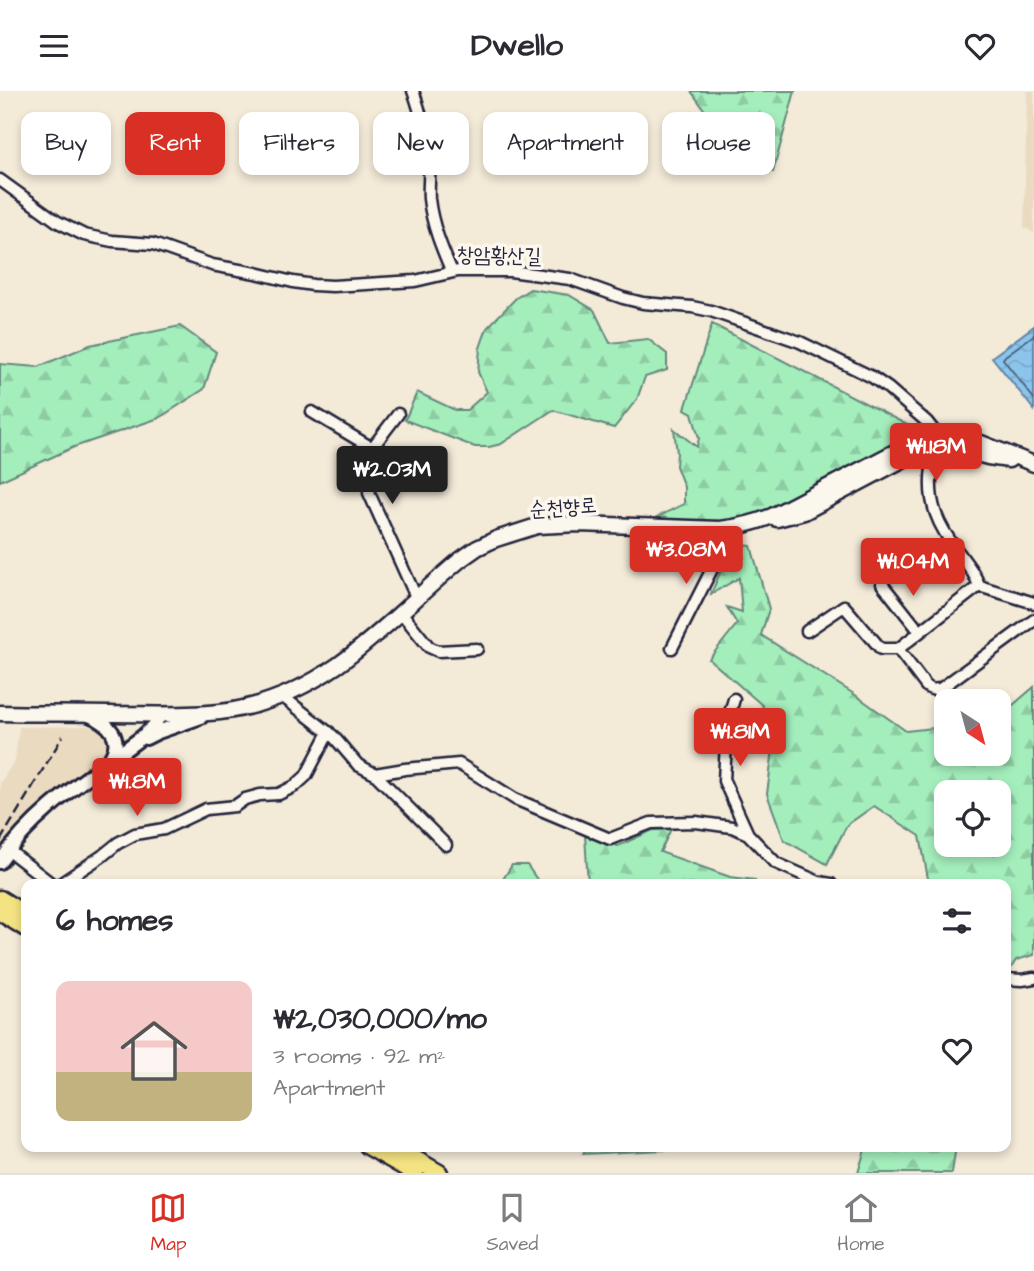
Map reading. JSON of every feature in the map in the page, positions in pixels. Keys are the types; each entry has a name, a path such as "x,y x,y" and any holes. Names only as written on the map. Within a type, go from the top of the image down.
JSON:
{"highway":[{"path":"1,902 21,912"},
{"path":"1,902 21,924"},
{"path":"378,1152 415,1173"},
{"path":"402,1152 439,1173"}],"main road":[{"name":"순천향로","path":"0,713 219,712 250,707 282,696 337,665 477,548 537,526 579,524 719,529 755,523 910,445 938,436 963,437 1034,464"},
{"path":"755,523 804,512 906,458 929,451 954,448 988,457 1034,464"}],"street":[{"path":"413,91 427,145 429,198 433,221 452,272"},
{"name":"창암황산길","path":"0,180 58,222 83,235 112,241 153,244 218,267 303,284 323,286 415,281 452,272 500,270 555,276 584,283 632,301 692,307 727,316 800,342 872,377 927,422 938,436"},
{"path":"312,412 372,448"},
{"path":"398,414 372,448 369,493 416,597"},
{"path":"954,448 940,456 932,468 931,502 941,528 973,572 979,586 1034,603"},
{"path":"906,458 920,456 926,459 932,468"},
{"path":"672,648 719,555 719,529"},
{"path":"882,584 920,632"},
{"path":"807,631 845,605 881,649 898,649 979,586"},
{"path":"400,611 429,647 438,651 477,649"},
{"path":"898,649 926,686 940,689 1034,620"},
{"path":"282,696 329,732 358,765 375,774 446,845"},
{"path":"734,699 727,723 724,781 748,834 776,863 812,879"},
{"path":"127,748 158,731 219,712"},
{"path":"84,713 101,720 116,739 115,751 106,765"},
{"path":"0,862 21,834 54,803 154,726 160,714"},
{"path":"67,879 127,837 164,829 206,809 228,808 245,799 279,794 295,786 306,776 329,732"},
{"path":"375,774 459,764 515,799 610,839 651,823 696,822 732,827 748,834"},
{"path":"8,850 46,879"},
{"path":"1011,979 1034,978"}],"shaded area":[{"path":"1027,91 1034,91 1034,233 1024,227"},
{"path":"90,726 99,729 107,740 109,747 105,760 59,791 15,832 0,853 0,783 15,760 19,727"}],"green space":[{"path":"691,91 795,91 775,165 775,112 706,112"},
{"path":"530,289 569,295 594,310 610,343 648,339 667,354 667,370 645,377 637,399 614,428 553,410 501,444 475,447 405,420 417,392 455,410 467,410 487,392 478,372 480,348 487,328 516,298"},
{"path":"712,324 921,432 760,514 717,523 651,520 684,504 684,487 676,466 674,429 697,447 699,438 692,413 685,409"},
{"path":"180,326 216,352 204,389 159,418 74,447 0,481 0,364 38,367 90,345"},
{"path":"732,544 751,546 769,609 761,635 854,694 906,731 934,728 934,767 1012,767 1012,706 1034,687 1034,955 1016,960 1011,968 1011,879 928,879 920,836 874,806 847,825 827,864 784,840 767,794 774,742 762,705 709,659 737,624 727,607 742,612 739,578 711,594"},
{"path":"671,829 660,852 730,877 747,879 588,879 585,835 618,846 653,830"},
{"path":"512,865 527,865 537,879 503,879"},
{"path":"584,1152 624,1152 583,1154"},
{"path":"864,1152 955,1152 952,1173 858,1173"}],"water":[{"path":"1034,326 1034,410 992,357"}],"railway":[{"path":"0,841 63,736"}]}
